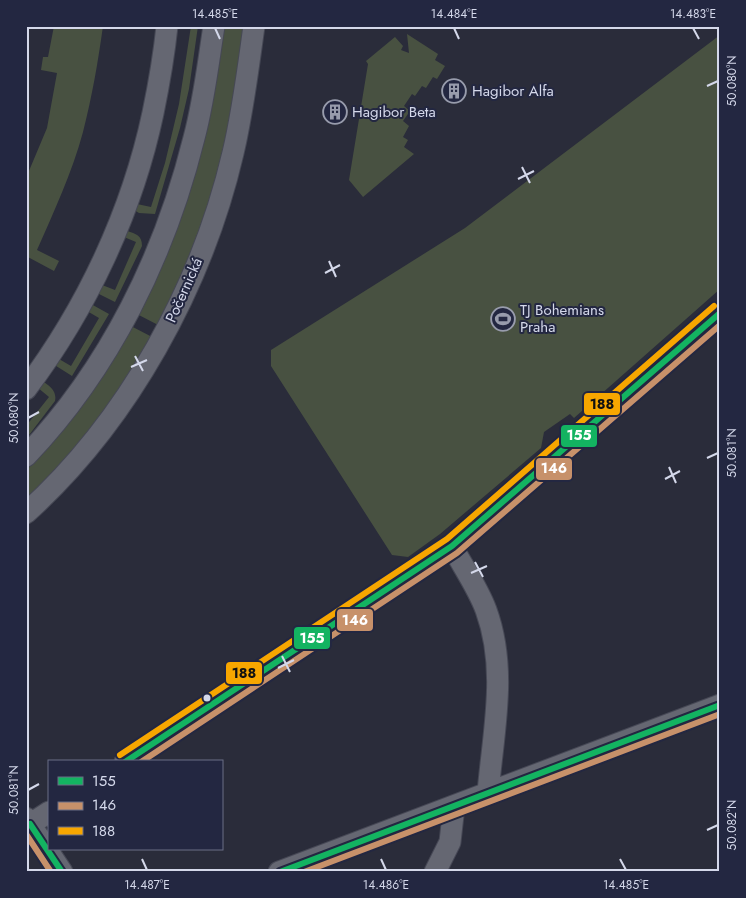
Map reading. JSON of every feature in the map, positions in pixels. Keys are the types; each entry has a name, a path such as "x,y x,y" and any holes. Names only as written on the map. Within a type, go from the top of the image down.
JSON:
{"street":[{"path":"26,388 50,354 86,294 106,256 122,217 138,172 153,114 168,26"},
{"path":"26,456 78,395 107,351 132,306 157,251 172,213 195,137 214,26"},
{"name":"Počernická","path":"26,513 59,480 104,427 144,368 170,321 197,262 217,209 228,172 245,90 254,26"},
{"path":"128,760 452,546 720,313"},
{"path":"452,546 485,608 491,624 497,662 498,709 488,793"},
{"path":"280,872 720,705"},
{"path":"435,872 450,842 454,806"},
{"path":"48,813 28,823 62,872"}],"green space":[{"path":"54,26 103,26 92,93 79,147 37,250 59,261 54,271 26,256 26,178 47,128 57,73 41,70 43,57 48,57"},
{"path":"191,26 198,26 189,89 180,128 155,214 139,213 134,210 137,204 151,207 165,163 179,104"},
{"path":"220,26 248,26 217,190 160,326 135,313"},
{"path":"407,34 438,54 435,60 445,66 437,79 433,77 426,88 422,86 415,96 412,94 404,106 410,111 403,121 409,126 403,137 408,140 404,147 414,154 363,197 349,180 368,64 366,61 395,37 403,46 401,50 409,53"},
{"name":"TJ Bohemians Praha","path":"720,35 720,289 574,418 570,414 544,432 541,448 440,534 408,557 392,555 271,366 271,350 465,228"},
{"path":"127,231 140,237 142,246 115,302 97,293 102,285 115,290 136,242 124,237"},
{"path":"91,304 109,314 72,376 53,364 59,359 71,366 99,318 87,311"},
{"path":"129,325 154,338 111,407 26,502 26,471 58,435"},
{"path":"44,382 54,392 55,401 26,439 26,426 49,397 37,387"}],"transit line":[{"name":"188","path":"120,755 447,539 714,306"},
{"name":"155","path":"128,760 452,546 720,313"},
{"name":"146","path":"144,760 457,553 720,325"},
{"name":"155","path":"280,872 720,705"},
{"name":"146","path":"304,872 720,714"},
{"name":"155","path":"30,824 62,872"},
{"name":"146","path":"26,834 51,872"}],"place":[{"name":"Hagibor Alfa","path":"454,91"},
{"name":"Hagibor Beta","path":"335,112"},
{"name":"TJ Bohemians Praha","path":"503,319"}]}
